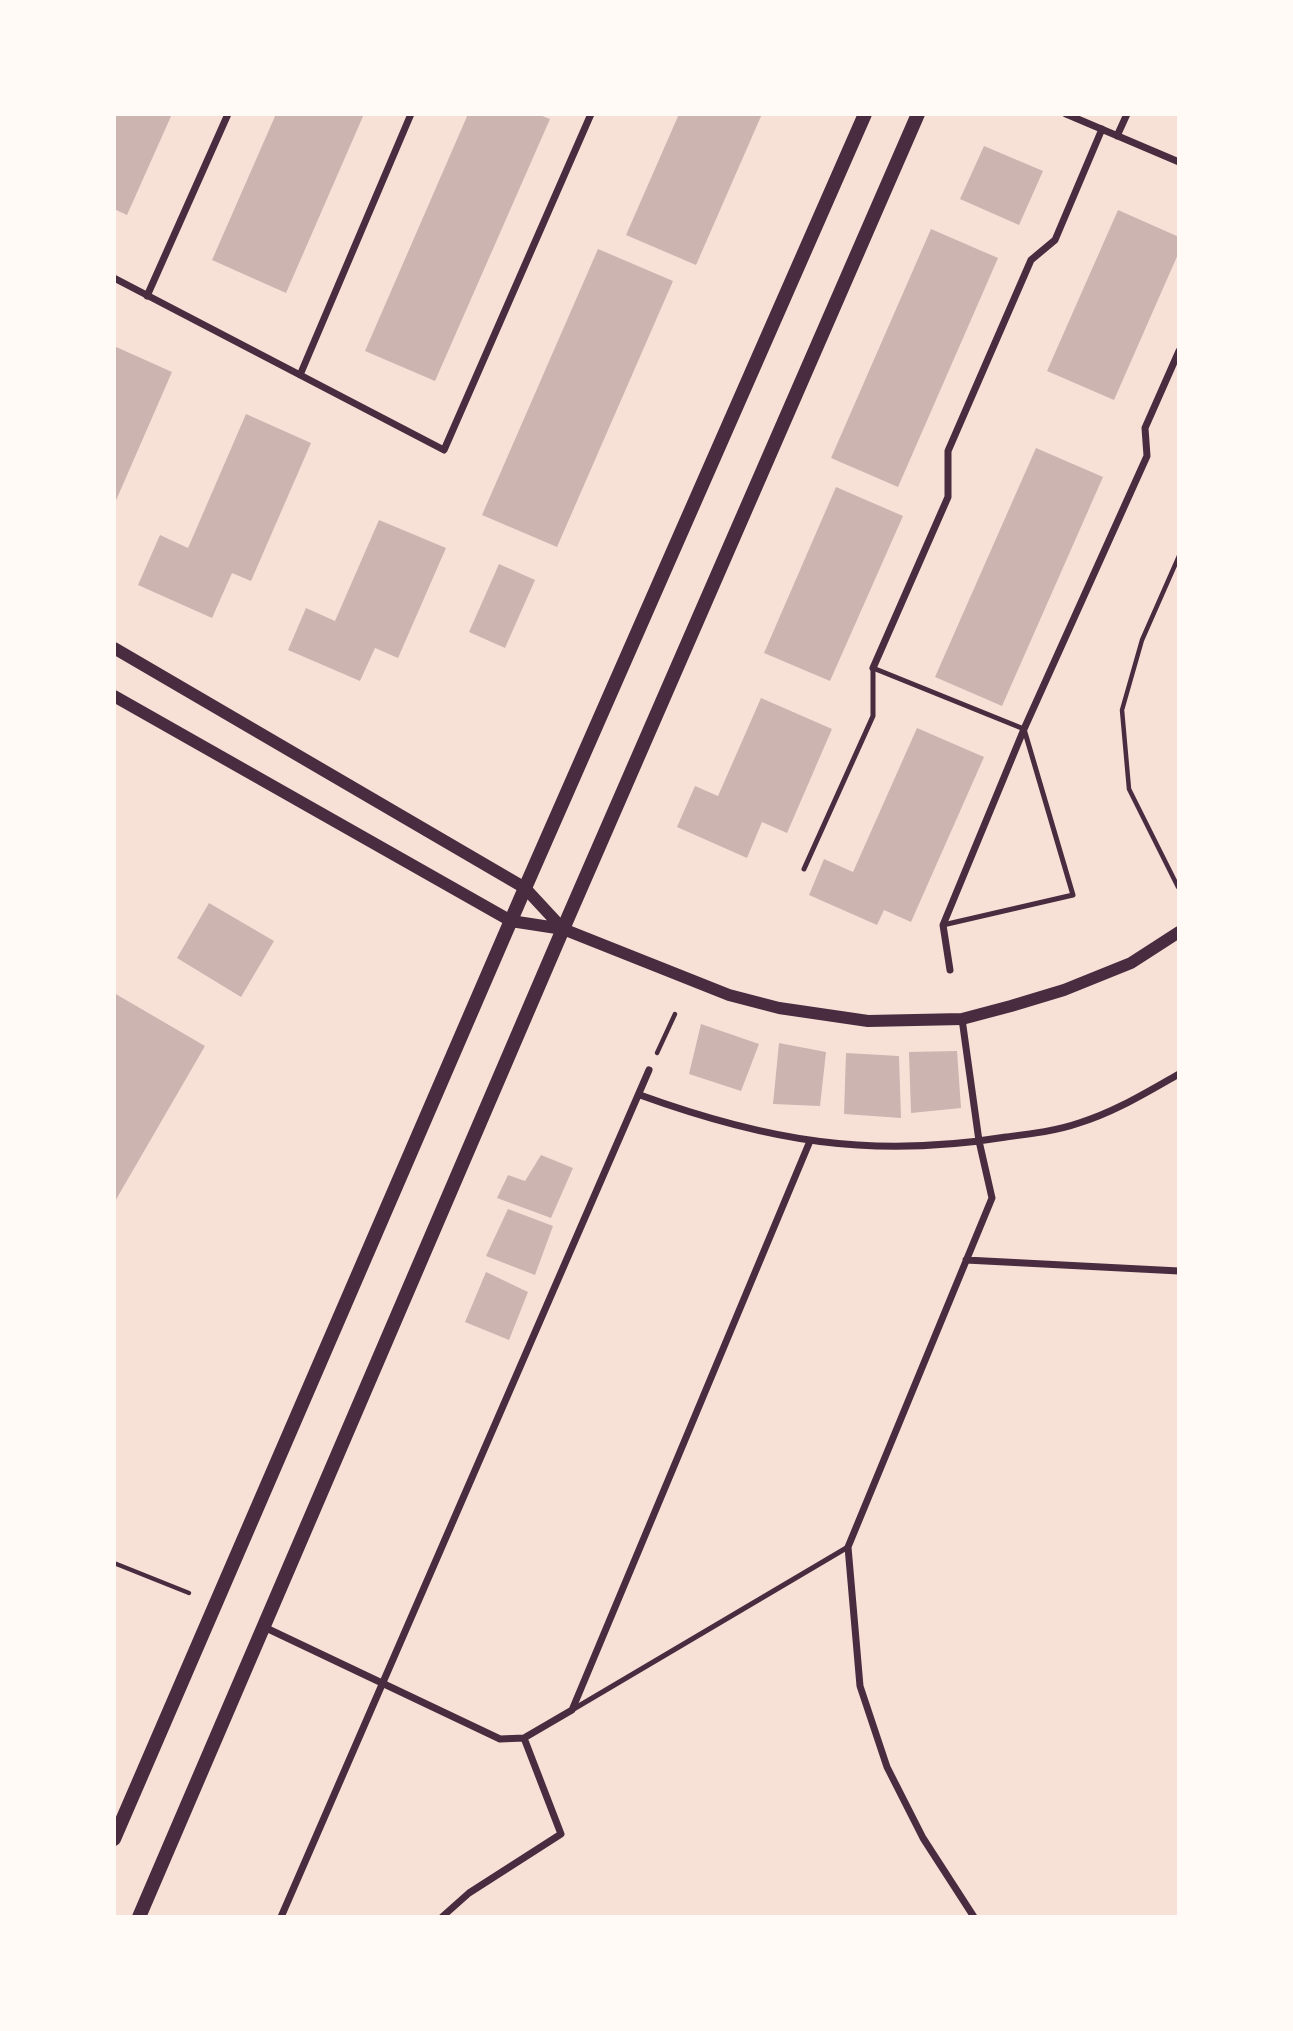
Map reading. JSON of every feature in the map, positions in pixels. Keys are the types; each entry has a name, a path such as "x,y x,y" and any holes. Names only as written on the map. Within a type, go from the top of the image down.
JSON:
{"main road":[{"path":"114,1839 510,921 865,114"},
{"path":"139,1917 563,929 918,114"}],"street":[{"path":"147,296 228,114"},
{"path":"300,375 411,114"},
{"path":"114,278 444,450 591,114"},
{"path":"1066,114 1179,162"},
{"path":"1117,136 1127,114"},
{"path":"873,668 948,497 948,451 1031,260 1055,240 1102,129"},
{"path":"950,970 943,925 1024,729 1147,456 1145,428 1179,351"},
{"path":"114,648 525,888 563,929"},
{"path":"114,695 510,921 563,929 729,995 779,1008 868,1021 962,1019 1064,990 1131,963 1179,932"},
{"path":"962,1019 979,1141 992,1198 848,1547 860,1686 887,1767 923,1838 974,1917"},
{"path":"281,1917 649,1070"},
{"path":"640,1095 703,1118 810,1141 869,1148 979,1141 1078,1124 1124,1105 1179,1074"},
{"path":"264,1627 500,1739 524,1738 572,1710 810,1141"},
{"path":"966,1260 1179,1271"},
{"path":"442,1917 469,1893 561,1835 524,1738"}],"lane":[{"path":"804,869 873,716 873,668 1024,729 1073,895 943,925"},
{"path":"572,1710 848,1547"}],"path":[{"path":"1178,887 1129,789 1122,710 1142,640 1179,556"},
{"path":"649,1070 675,1014"},
{"path":"114,1563 189,1593"}],"building":[{"path":"114,114 172,114 127,215 114,209"},
{"path":"276,114 364,114 286,293 212,260"},
{"path":"468,114 537,114 550,119 435,381 365,351"},
{"path":"679,114 762,114 696,265 626,235"},
{"path":"984,146 1043,171 1019,225 960,199"},
{"path":"1118,210 1179,237 1179,252 1114,400 1047,371"},
{"path":"931,229 998,258 898,487 831,458"},
{"path":"598,249 673,281 557,547 482,515"},
{"path":"114,346 172,372 114,505"},
{"path":"246,414 311,443 251,581 232,573 212,618 138,585 160,535 188,548"},
{"path":"1036,448 1103,477 1002,706 935,677"},
{"path":"836,487 903,516 830,681 764,653"},
{"path":"379,520 446,548 398,658 375,648 360,681 288,650 306,608 335,621"},
{"path":"499,564 535,580 505,648 469,632"},
{"path":"761,698 832,729 787,833 762,822 747,858 677,827 695,786 718,796"},
{"path":"917,728 984,757 911,922 884,910 877,925 809,895 824,859 853,872"},
{"path":"209,903 274,941 241,997 177,958"},
{"path":"114,993 205,1046 114,1203"},
{"path":"701,1024 759,1044 741,1091 689,1074"},
{"path":"779,1043 826,1052 820,1106 773,1104"},
{"path":"957,1051 961,1108 911,1113 909,1052"},
{"path":"846,1053 899,1056 901,1118 844,1114"},
{"path":"541,1155 573,1168 551,1218 497,1198 508,1175 525,1181"},
{"path":"508,1209 553,1226 535,1275 486,1256"},
{"path":"486,1272 528,1292 509,1340 465,1322"}]}
